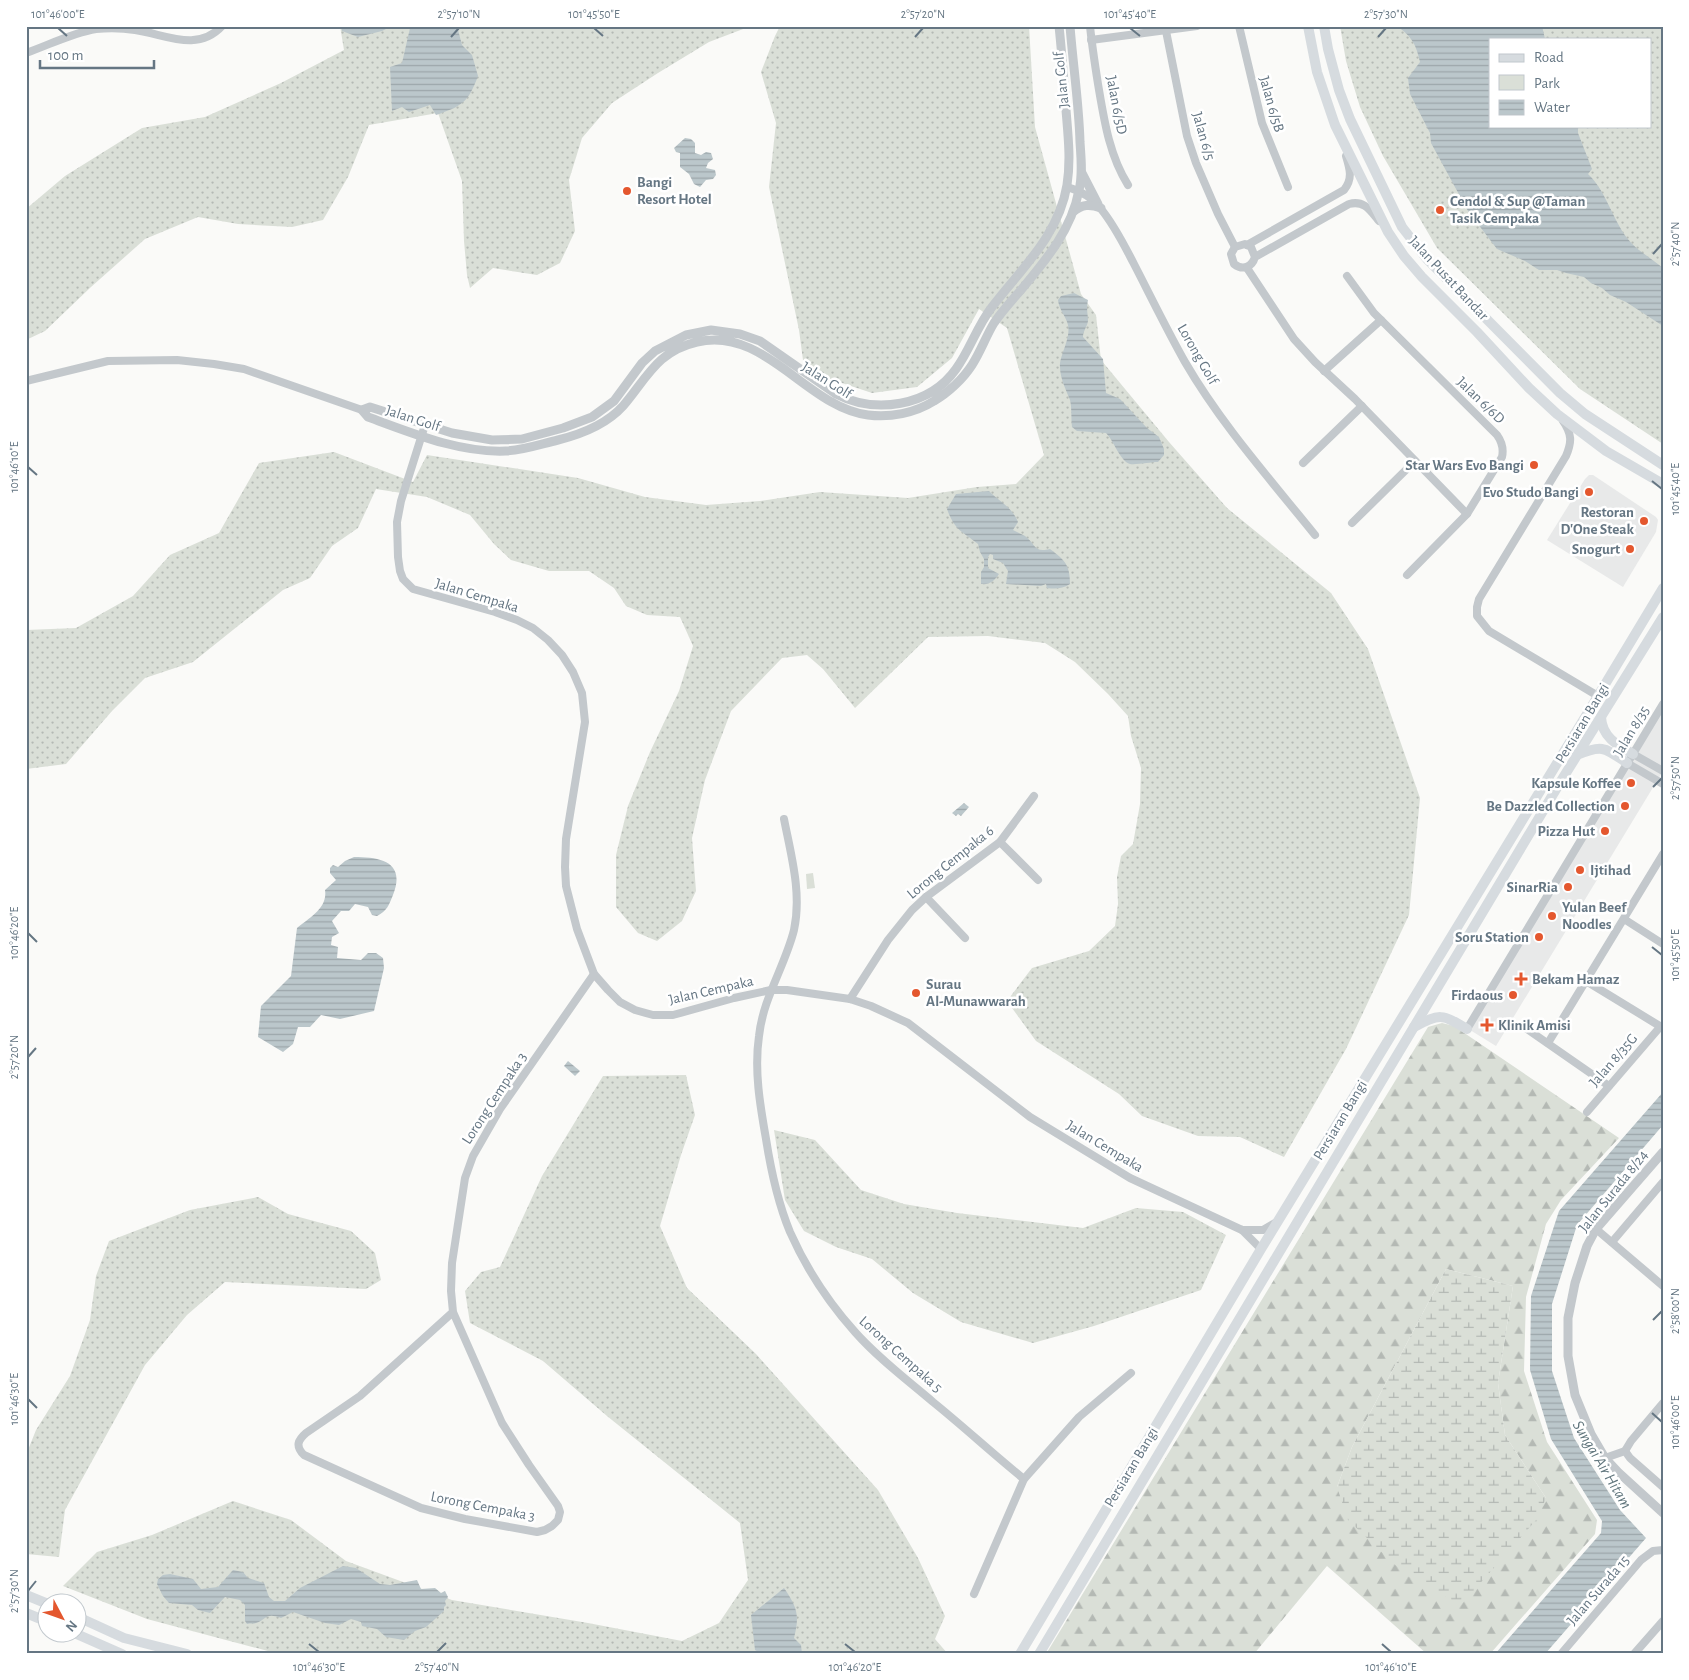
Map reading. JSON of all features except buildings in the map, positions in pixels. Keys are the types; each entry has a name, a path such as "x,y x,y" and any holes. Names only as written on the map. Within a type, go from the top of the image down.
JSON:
{"main road":[{"name":"Jalan Pusat Bandar","path":"1308,26 1318,72 1336,125 1388,232 1404,256 1528,388 1557,414 1606,451 1663,484"},
{"name":"Jalan Pusat Bandar","path":"1324,26 1332,65 1350,119 1402,227 1427,259 1560,393 1585,414 1663,465"},
{"name":"Persiaran Bangi","path":"1020,1654 1261,1249 1663,588"},
{"name":"Persiaran Bangi","path":"1040,1654 1577,755 1663,617"},
{"path":"1601,717 1601,725 1610,740 1630,758"},
{"path":"1577,755 1590,749 1602,748 1630,758"},
{"path":"1414,1028 1431,1018 1440,1016 1448,1018 1467,1029"},
{"path":"26,1595 38,1600"},
{"path":"26,1613 38,1618"},
{"path":"88,1622 124,1638 187,1654"},
{"path":"88,1639 122,1654"}],"street":[{"path":"26,53 95,30 133,29 192,41 214,34 222,26"},
{"name":"Jalan Golf","path":"362,410 370,407 452,433 492,440 522,439 564,428 592,417 614,401 642,363 655,351 678,338 703,331 720,330 760,341 836,394 860,404 886,405 907,402 921,397 946,381 957,367 989,310 1033,257 1051,230 1060,210 1067,187 1069,142 1059,26"},
{"name":"Jalan Golf","path":"26,381 108,361 177,360 214,364 244,370 362,410 368,417 422,436 464,447 490,451 507,451 530,448 566,438 598,426 617,412 658,362 677,348 704,340 729,341 758,351 841,406 864,414 886,416 908,413 934,402 964,376 973,364 995,322 1056,246 1073,212 1080,190 1081,170 1080,130 1070,26"},
{"name":"Jalan 6/5D","path":"1090,26 1109,138 1119,170 1128,185"},
{"path":"1091,40 1197,26"},
{"name":"Jalan 6/5B","path":"1239,26 1262,123 1288,186"},
{"name":"Jalan 6/5","path":"1165,29 1190,145 1218,214 1235,247"},
{"path":"1247,245 1344,190 1349,184 1351,172 1336,125"},
{"path":"1081,170 1099,206"},
{"name":"Lorong Golf","path":"1067,187 1080,190 1099,206 1122,241 1185,362 1199,384 1243,446 1315,535"},
{"path":"1255,256 1349,204 1356,202 1368,207 1388,232"},
{"path":"1073,212 1077,208 1089,205 1099,206"},
{"path":"1240,244 1251,247 1255,256 1254,262 1247,268 1237,267 1232,261 1231,254 1235,247 1240,244"},
{"path":"1247,268 1294,339 1362,406 1466,514"},
{"name":"Jalan 6/6D","path":"1348,276 1381,320 1497,434 1504,449 1502,457 1466,514 1407,575"},
{"path":"1324,370 1381,320"},
{"path":"1303,463 1362,406"},
{"name":"Jalan Pusat Bandar","path":"1557,414 1570,434 1571,442 1566,456 1479,599 1477,616 1489,631 1598,696"},
{"name":"Jalan Cempaka","path":"425,425 401,501 397,522 398,557 403,579 413,589 495,612 532,628 548,640 562,655 573,672 582,693 585,722 566,839 564,866 566,886 570,908 594,974 620,1002 635,1010 653,1015 673,1015 734,998 771,990 787,990 850,999 884,1011 908,1023 1030,1117 1130,1178 1242,1230 1261,1249"},
{"path":"490,451 492,440"},
{"path":"1352,523 1415,461"},
{"name":"Jalan 8/35","path":"1467,1029 1663,704"},
{"path":"1630,758 1663,771"},
{"path":"1630,758 1663,784"},
{"name":"Lorong Cempaka 6","path":"850,999 893,933 912,910 926,897 1000,842 1034,796"},
{"name":"Lorong Cempaka 5","path":"784,819 798,895 797,914 788,948 771,990 760,1026 757,1053 762,1115 769,1158 780,1205 804,1259 831,1303 856,1334 1024,1480"},
{"path":"1000,842 1038,880"},
{"path":"1548,1043 1663,854"},
{"path":"926,897 965,938"},
{"path":"1624,918 1663,944"},
{"name":"Lorong Cempaka 3","path":"453,1312 360,1396 300,1438 299,1450 421,1508 465,1520 530,1532 545,1530 558,1520 560,1512 558,1506 529,1466 502,1423 453,1312 451,1291 452,1263 465,1178 473,1156 500,1109 594,974"},
{"path":"1586,981 1662,1028"},
{"path":"1524,1027 1609,1086"},
{"name":"Jalan 8/35G","path":"1587,1112 1662,1028"},
{"name":"Jalan Surada 8/24","path":"1663,1152 1596,1229 1587,1246 1575,1283 1568,1318 1568,1356 1575,1395 1591,1434 1605,1458 1663,1513"},
{"path":"1612,1242 1663,1182"},
{"name":"Jalan Cempaka","path":"1242,1230 1255,1231 1267,1229 1283,1215"},
{"path":"1596,1229 1663,1286"},
{"path":"974,1594 1024,1480 1079,1417 1131,1373"},
{"path":"1605,1458 1625,1451 1630,1441 1663,1402"},
{"path":"1625,1451 1630,1458 1663,1488"},
{"name":"Jalan Surada 15","path":"1561,1654 1641,1560 1653,1550 1661,1550"},
{"path":"1634,1654 1663,1621"}],"shaded area":[{"path":"1589,475 1593,475 1658,520 1656,532 1623,587 1547,540"},
{"path":"1663,709 1663,771 1496,1046 1470,1030"}],"green space":[{"path":"340,26 751,26 709,42 612,103 582,138 569,180 575,231 560,263 537,275 493,268 470,288 464,241 462,181 438,113 369,125 348,177 323,220 292,227 238,224 198,217 145,239 45,331 26,340 26,209 65,176 142,128 205,117 281,83 344,50"},
{"path":"780,26 1029,26 1035,127 1081,294 1096,315 1101,360 1227,508 1331,593 1368,649 1420,798 1409,915 1346,1049 1284,1157 1240,1137 1198,1136 1142,1116 1119,1094 1036,1041 1007,1001 1032,968 1089,951 1115,926 1118,904 1117,877 1121,856 1133,844 1140,804 1141,768 1131,736 1128,716 1075,662 1045,643 988,636 928,637 855,708 823,669 807,655 782,658 731,711 705,780 692,838 696,891 682,921 657,941 638,933 616,907 616,855 628,806 650,752 679,691 693,646 680,617 647,615 626,606 614,588 589,571 549,571 511,560 494,544 470,515 427,497 376,489 358,528 332,546 310,578 283,590 193,662 145,678 112,711 66,764 26,769 26,630 76,628 133,596 170,555 219,533 259,463 334,452 413,482 427,455 578,478 645,497 706,505 760,501 820,492 908,498 977,487 1016,484 1044,455 1007,328 979,309 952,358 917,387 872,393 830,379 803,360 799,330 769,187 776,123 761,72"},
{"path":"1340,26 1663,26 1663,444 1580,389 1437,248 1383,156 1360,107 1346,61"},
{"path":"813,873 815,888 807,889 806,874"},
{"path":"1442,1023 1454,1026 1619,1138 1561,1200 1546,1224 1526,1297 1524,1371 1547,1442 1597,1520 1595,1534 1490,1654 1427,1654 1327,1566 1254,1654 1046,1654 1428,1027","holes":["1446,1269 1513,1286 1498,1383 1505,1435 1546,1498 1337,1487 1352,1447"]},
{"path":"686,1075 695,1115 660,1226 687,1288 756,1354 878,1490 918,1558 945,1616 935,1639 948,1654 279,1654 147,1619 88,1596 88,1592 78,1592 63,1586 97,1552 152,1535 233,1501 291,1520 346,1561 452,1600 682,1641 719,1623 748,1580 740,1523 607,1416 543,1361 470,1323 465,1291 481,1272 500,1267 542,1176 603,1076"},
{"path":"774,1130 815,1140 861,1190 904,1204 957,1213 1083,1228 1136,1208 1183,1212 1226,1235 1201,1290 1094,1326 1033,1343 961,1322 913,1293 872,1259 836,1247 804,1231 785,1200"},
{"path":"258,1197 288,1214 351,1231 375,1253 381,1280 366,1289 225,1282 187,1315 145,1365 65,1510 59,1557 26,1554 26,1455 36,1430 70,1376 90,1320 96,1276 109,1241 190,1210"},
{"path":"1446,1269 1513,1286 1498,1383 1505,1435 1546,1498 1537,1519 1461,1605 1406,1575 1348,1520 1337,1487 1352,1447"}],"water":[{"path":"341,26 392,26 382,31 358,37 342,31"},
{"path":"412,26 457,26 462,45 472,55 478,76 467,98 458,106 436,115 430,105 409,112 402,107 392,111 390,67 402,63"},
{"path":"1397,26 1542,26 1545,38 1489,38 1489,128 1578,128 1578,133 1592,169 1588,174 1600,188 1617,222 1631,243 1663,268 1663,326 1626,302 1610,295 1584,277 1557,270 1539,270 1525,261 1497,249 1468,211 1431,143 1430,133 1410,94 1408,78 1420,62 1415,46"},
{"path":"685,138 691,139 695,143 695,153 701,155 706,152 711,153 713,159 706,168 715,170 716,175 713,179 706,180 700,187 694,184 689,174 680,167 680,153 676,152 674,148"},
{"path":"1074,293 1088,300 1088,321 1083,337 1103,359 1106,393 1120,399 1147,428 1159,437 1164,449 1164,455 1158,462 1130,464 1123,459 1106,433 1077,431 1072,427 1070,400 1060,371 1061,358 1068,336 1068,325 1058,300 1061,296"},
{"path":"989,491 1009,508 1015,517 1018,522 1013,530 1029,539 1038,549 1050,549 1063,560 1068,567 1070,584 1062,588 1047,588 1046,584 1041,586 1006,584 1008,571 1003,563 993,559 993,555 990,554 988,557 988,568 999,574 992,582 981,584 984,559 978,544 956,526 947,509 956,494"},
{"path":"964,803 969,807 961,816 958,814 956,816 952,813"},
{"path":"354,857 382,860 393,868 396,875 392,899 383,912 377,916 372,915 368,907 355,904 349,911 341,911 332,921 339,933 332,937 331,945 338,947 337,958 361,960 368,953 376,953 383,958 384,968 374,1011 340,1019 321,1015 310,1027 298,1027 293,1044 283,1052 258,1037 261,1006 291,976 297,928 317,912 324,902 325,890 336,880 330,873 330,868 333,865 338,867"},
{"path":"568,1061 580,1071 575,1076 564,1066"},
{"path":"1663,1092 1663,1125 1577,1225 1552,1304 1552,1371 1574,1438 1620,1510 1646,1538 1545,1654 1495,1654 1601,1533 1602,1521 1551,1439 1530,1370 1531,1296 1559,1211"},
{"path":"343,1566 356,1568 380,1584 390,1585 417,1580 421,1589 435,1588 441,1593 445,1591 448,1597 445,1601 444,1611 426,1627 415,1631 404,1640 386,1637 377,1629 362,1626 361,1622 351,1619 339,1625 325,1623 293,1612 281,1618 269,1616 256,1623 247,1624 245,1621 245,1605 240,1600 225,1597 210,1613 198,1610 192,1605 169,1603 157,1584 158,1579 163,1575 170,1574 193,1579 201,1589 218,1587 233,1570 243,1572 248,1578 264,1583 269,1597 274,1601 285,1601 300,1588"},
{"path":"784,1588 796,1612 797,1623 794,1638 801,1645 802,1654 762,1654 755,1650 751,1615"}],"place":[{"name":"Bangi Resort Hotel","path":"627,191"},
{"name":"Cendol & Sup @Taman Tasik Cempaka","path":"1440,210"},
{"name":"Star Wars Evo Bangi","path":"1534,465"},
{"name":"Evo Studo Bangi","path":"1589,492"},
{"name":"Restoran D'One Steak","path":"1644,521"},
{"name":"Snogurt","path":"1630,549"},
{"name":"Kapsule Koffee","path":"1631,783"},
{"name":"Be Dazzled Collection","path":"1625,806"},
{"name":"Pizza Hut","path":"1605,831"},
{"name":"Ijtihad","path":"1580,870"},
{"name":"SinarRia","path":"1568,887"},
{"name":"Yulan Beef Noodles","path":"1552,916"},
{"name":"Soru Station","path":"1539,937"},
{"name":"Bekam Hamaz","path":"1521,979"},
{"name":"Surau Al-Munawwarah","path":"916,993"},
{"name":"Firdaous","path":"1513,995"},
{"name":"Klinik Amisi","path":"1487,1025"}],"water label":[{"name":"Sungai Air Hitam","path":"1603,1464"}]}
